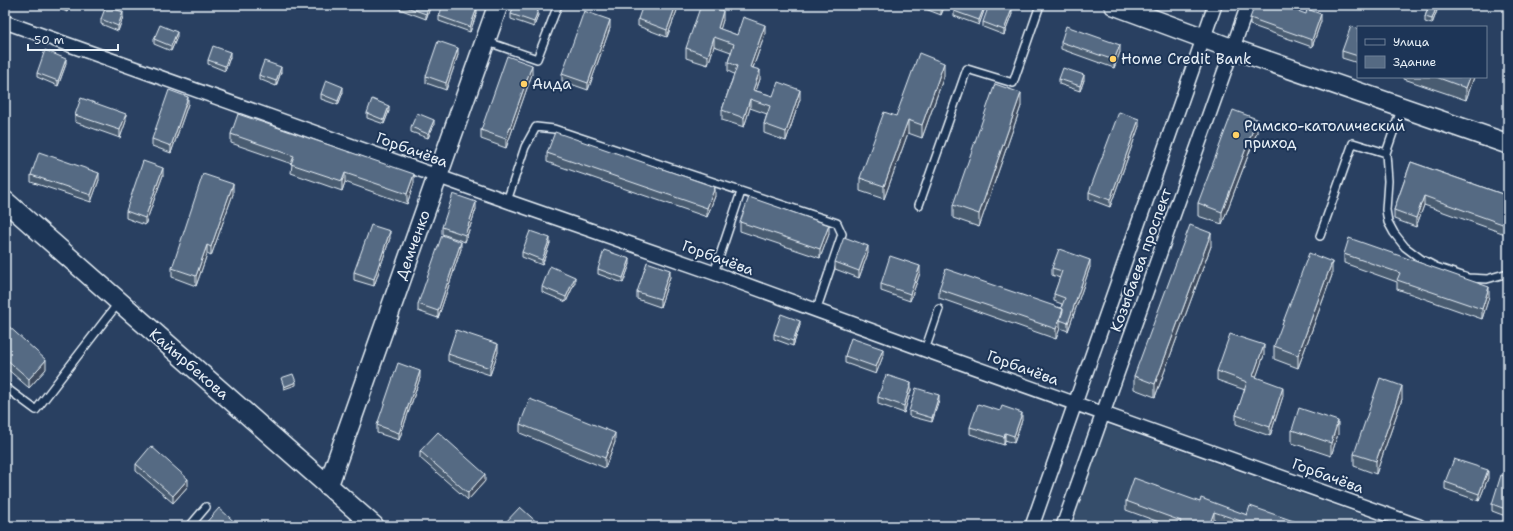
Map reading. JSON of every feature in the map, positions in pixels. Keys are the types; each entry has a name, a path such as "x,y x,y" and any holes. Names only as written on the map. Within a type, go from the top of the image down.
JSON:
{"street":[{"name":"Демченко","path":"328,486 498,5"},
{"path":"1114,5 1508,144"},
{"name":"Козыбаева проспект","path":"1032,526 1215,5"},
{"name":"Козыбаева проспект","path":"1063,526 1248,5"},
{"name":"Горбачёва","path":"5,22 507,201 714,273 1075,404 1419,526"},
{"name":"Кайырбекова","path":"5,201 374,526"}],"lane":[{"path":"485,41 537,59 558,5"},
{"path":"919,205 968,69 1013,83 1040,5"},
{"path":"1402,107 1386,153 1388,182 1386,210 1388,222 1394,233 1405,247 1421,259 1431,265 1468,278 1487,279 1508,273"},
{"path":"507,201 524,147 536,127 554,129 837,223 842,234 816,311"},
{"path":"1320,236 1353,143 1386,153"},
{"path":"714,273 741,192"},
{"path":"5,386 36,410 119,302"},
{"path":"925,350 940,309"},
{"path":"190,526 206,507"}],"shaded area":[{"path":"1102,423 1392,526 1066,526"}],"building":[{"path":"401,5 429,5 426,14"},
{"path":"443,5 469,5 477,8 470,27 439,16"},
{"path":"514,5 524,5 538,10 534,22 511,14"},
{"path":"643,5 676,5 667,30 638,19"},
{"path":"701,5 723,11 718,28 737,35 743,17 765,25 750,67 760,70 753,90 773,96 778,82 800,90 786,132 764,124 770,106 750,99 744,118 722,110 737,66 728,62 734,44 714,37 708,56 686,48"},
{"path":"934,5 942,5 941,8"},
{"path":"957,5 985,5 979,20 954,11"},
{"path":"989,5 1000,5 1012,9 1004,30 983,22"},
{"path":"1255,5 1281,5 1306,14 1307,9 1321,14 1312,40 1250,18"},
{"path":"1429,5 1437,5 1432,19 1425,17"},
{"path":"106,6 123,12 118,26 101,19"},
{"path":"584,11 610,20 588,83 562,74"},
{"path":"160,25 177,32 171,46 154,39"},
{"path":"1066,26 1120,45 1114,60 1061,42"},
{"path":"1351,26 1357,29 1357,56 1342,51"},
{"path":"438,41 458,48 446,83 426,76"},
{"path":"213,46 230,52 225,66 208,60"},
{"path":"45,50 66,59 58,81 37,73"},
{"path":"919,53 944,63 922,125 908,120 884,186 860,178 884,112 896,116"},
{"path":"507,56 532,65 506,139 481,130"},
{"path":"264,61 281,67 276,81 259,75"},
{"path":"1063,68 1084,75 1080,86 1059,79"},
{"path":"1439,78 1470,78 1466,88"},
{"path":"326,80 343,87 338,101 321,94"},
{"path":"995,84 1021,93 979,214 953,205"},
{"path":"169,90 188,97 171,146 152,139"},
{"path":"81,98 126,114 120,130 75,115"},
{"path":"372,99 389,106 384,120 367,113"},
{"path":"1233,110 1257,119 1222,212 1198,203"},
{"path":"1119,112 1139,119 1110,200 1089,192"},
{"path":"417,113 434,120 428,134 411,127"},
{"path":"238,114 414,174 407,194 345,173 342,181 291,164 294,156 231,134"},
{"path":"555,132 715,187 707,208 547,153"},
{"path":"39,152 99,173 91,195 31,175"},
{"path":"143,161 163,168 145,218 126,211"},
{"path":"1411,162 1508,196 1508,226 1424,196 1416,218 1394,210"},
{"path":"203,174 233,184 211,247 207,245 196,276 172,268"},
{"path":"453,194 476,202 465,235 442,227"},
{"path":"749,197 829,225 820,249 740,222"},
{"path":"371,225 390,231 374,279 354,272"},
{"path":"1190,225 1211,233 1155,384 1134,376"},
{"path":"530,231 550,238 542,260 522,252"},
{"path":"442,235 461,242 438,311 418,304"},
{"path":"844,237 868,246 859,271 835,262"},
{"path":"1349,238 1489,287 1482,309 1397,280 1400,273 1344,254"},
{"path":"1059,249 1090,260 1068,323 1060,320 1063,311 1061,308 1065,298 1054,294 1062,271 1052,268"},
{"path":"604,250 630,259 623,278 598,269"},
{"path":"1309,253 1332,262 1298,355 1274,346"},
{"path":"890,256 920,266 910,294 881,284"},
{"path":"647,262 670,270 660,299 637,292"},
{"path":"550,266 575,277 566,297 542,287"},
{"path":"946,269 1063,309 1056,329 939,289"},
{"path":"781,314 800,321 793,341 774,334"},
{"path":"5,323 46,360 29,379 5,358"},
{"path":"456,330 498,344 490,368 448,354"},
{"path":"1230,334 1264,345 1253,376 1283,387 1270,427 1236,415 1247,382 1217,371"},
{"path":"851,338 883,349 876,367 845,356"},
{"path":"398,363 420,371 399,433 377,425"},
{"path":"293,374 296,382 284,387 281,378"},
{"path":"886,375 911,383 904,406 878,397"},
{"path":"1380,378 1402,386 1376,461 1354,454"},
{"path":"916,388 939,395 932,418 909,411"},
{"path":"530,399 615,433 605,458 520,424"},
{"path":"978,404 1000,411 1002,406 1022,413 1014,436 1005,433 1004,437 970,427"},
{"path":"1299,408 1338,421 1331,443 1292,430"},
{"path":"438,432 485,474 468,493 420,451"},
{"path":"151,446 188,479 173,496 136,464"},
{"path":"1454,459 1488,470 1479,494 1445,482"},
{"path":"1501,475 1508,477 1508,510 1492,504"},
{"path":"1134,478 1200,502 1201,498 1247,515 1250,506 1308,526 1243,526 1244,522 1214,512 1209,526 1179,526 1181,521 1126,501"},
{"path":"520,507 541,526 507,526 504,524"},
{"path":"219,508 239,526 205,526 204,525"}],"place":[{"name":"Home Credit Bank","path":"1113,59"},
{"name":"Аида","path":"524,84"},
{"name":"Римско-католический приход","path":"1236,135"}]}
